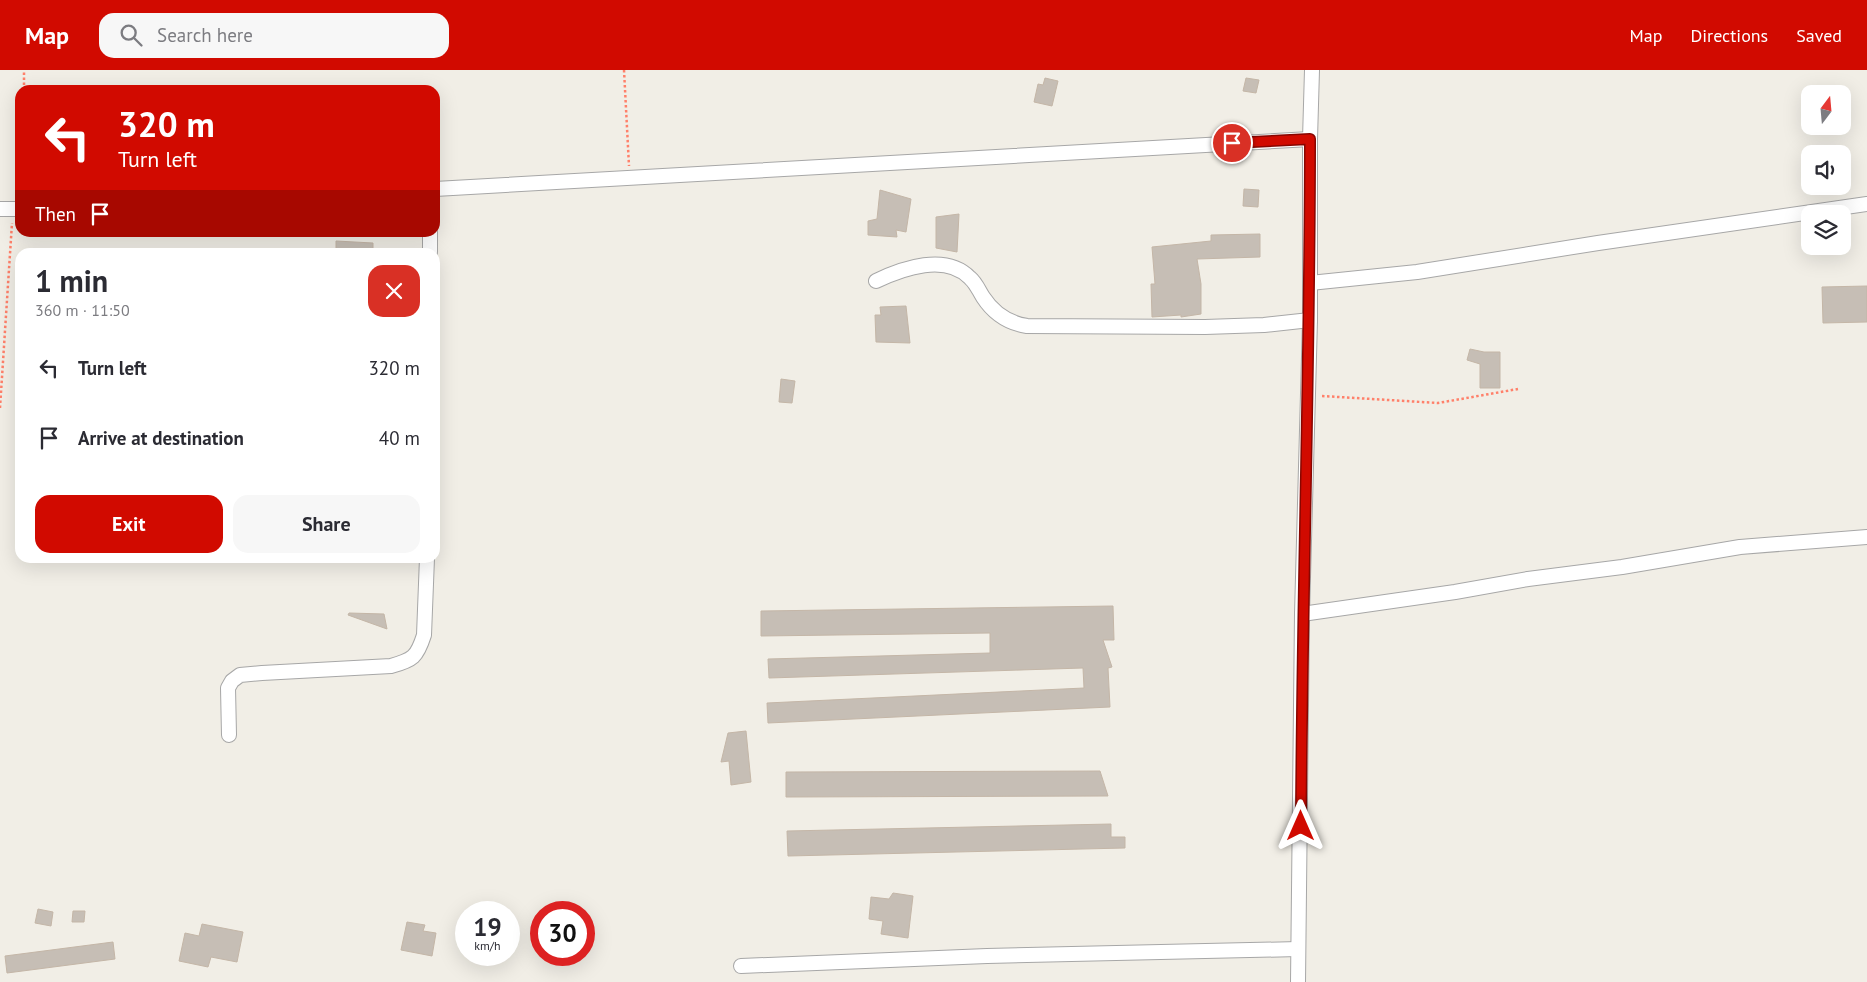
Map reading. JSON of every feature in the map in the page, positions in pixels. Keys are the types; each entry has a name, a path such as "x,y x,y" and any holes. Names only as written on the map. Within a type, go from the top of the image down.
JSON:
{"street":[{"path":"1298,982 1302,614 1310,320 1312,70"},
{"path":"440,189 1310,139"},
{"path":"1310,283 1417,272 1608,241 1867,204"},
{"path":"876,281 928,265 938,264 952,267 971,278 997,314 1014,324 1027,326 1205,327 1264,325 1310,320"},
{"path":"1302,614 1455,592 1528,578 1622,567 1740,548 1867,537"},
{"path":"229,736 228,688 232,681 240,675 262,672 392,666 410,660 420,646 424,635 427,563"},
{"path":"742,966 996,956 1298,949"}],"path":[{"path":"24,70 24,85"},
{"path":"624,70 629,177"},
{"path":"0,408 11,209"},
{"path":"1308,395 1438,403 1518,389"}],"building":[{"path":"1045,78 1058,81 1052,106 1034,102 1038,84 1043,85"},
{"path":"1246,78 1259,80 1256,93 1243,91"},
{"path":"1244,189 1259,190 1258,207 1243,206"},
{"path":"880,190 911,199 906,232 896,230 897,237 868,235 868,221 877,219"},
{"path":"959,214 957,252 936,248 936,217"},
{"path":"1260,234 1260,257 1197,259 1201,284 1201,314 1181,317 1181,315 1152,317 1151,284 1155,284 1152,247 1211,241 1211,235"},
{"path":"336,241 373,243 373,248 336,248"},
{"path":"1867,286 1867,322 1823,323 1822,287"},
{"path":"906,306 910,343 876,342 875,315 881,315 880,307"},
{"path":"1470,349 1484,352 1500,352 1500,388 1480,388 1480,364 1467,360"},
{"path":"781,379 795,381 792,403 779,402"},
{"path":"1113,606 1114,640 1103,640 1112,667 1108,668 1110,707 768,723 767,703 1084,688 1083,668 769,678 768,659 990,653 990,633 761,636 761,611"},
{"path":"349,613 384,614 387,629 348,615"},
{"path":"746,731 751,782 731,785 729,761 721,762 728,733"},
{"path":"1100,771 1108,796 786,797 786,772"},
{"path":"1111,824 1111,837 1125,837 1125,848 788,856 787,831"},
{"path":"893,893 913,896 908,938 881,934 883,921 869,919 871,897 889,899"},
{"path":"38,909 53,912 51,926 35,923"},
{"path":"73,911 85,911 84,922 72,922"},
{"path":"407,922 425,925 423,931 436,933 432,956 401,950"},
{"path":"202,924 243,932 237,962 211,957 208,967 179,961 185,933 199,936"},
{"path":"113,942 115,959 7,973 5,956"}],"route":[{"path":"1232,143 1310,139 1310,320 1302,614 1301,826"}]}
